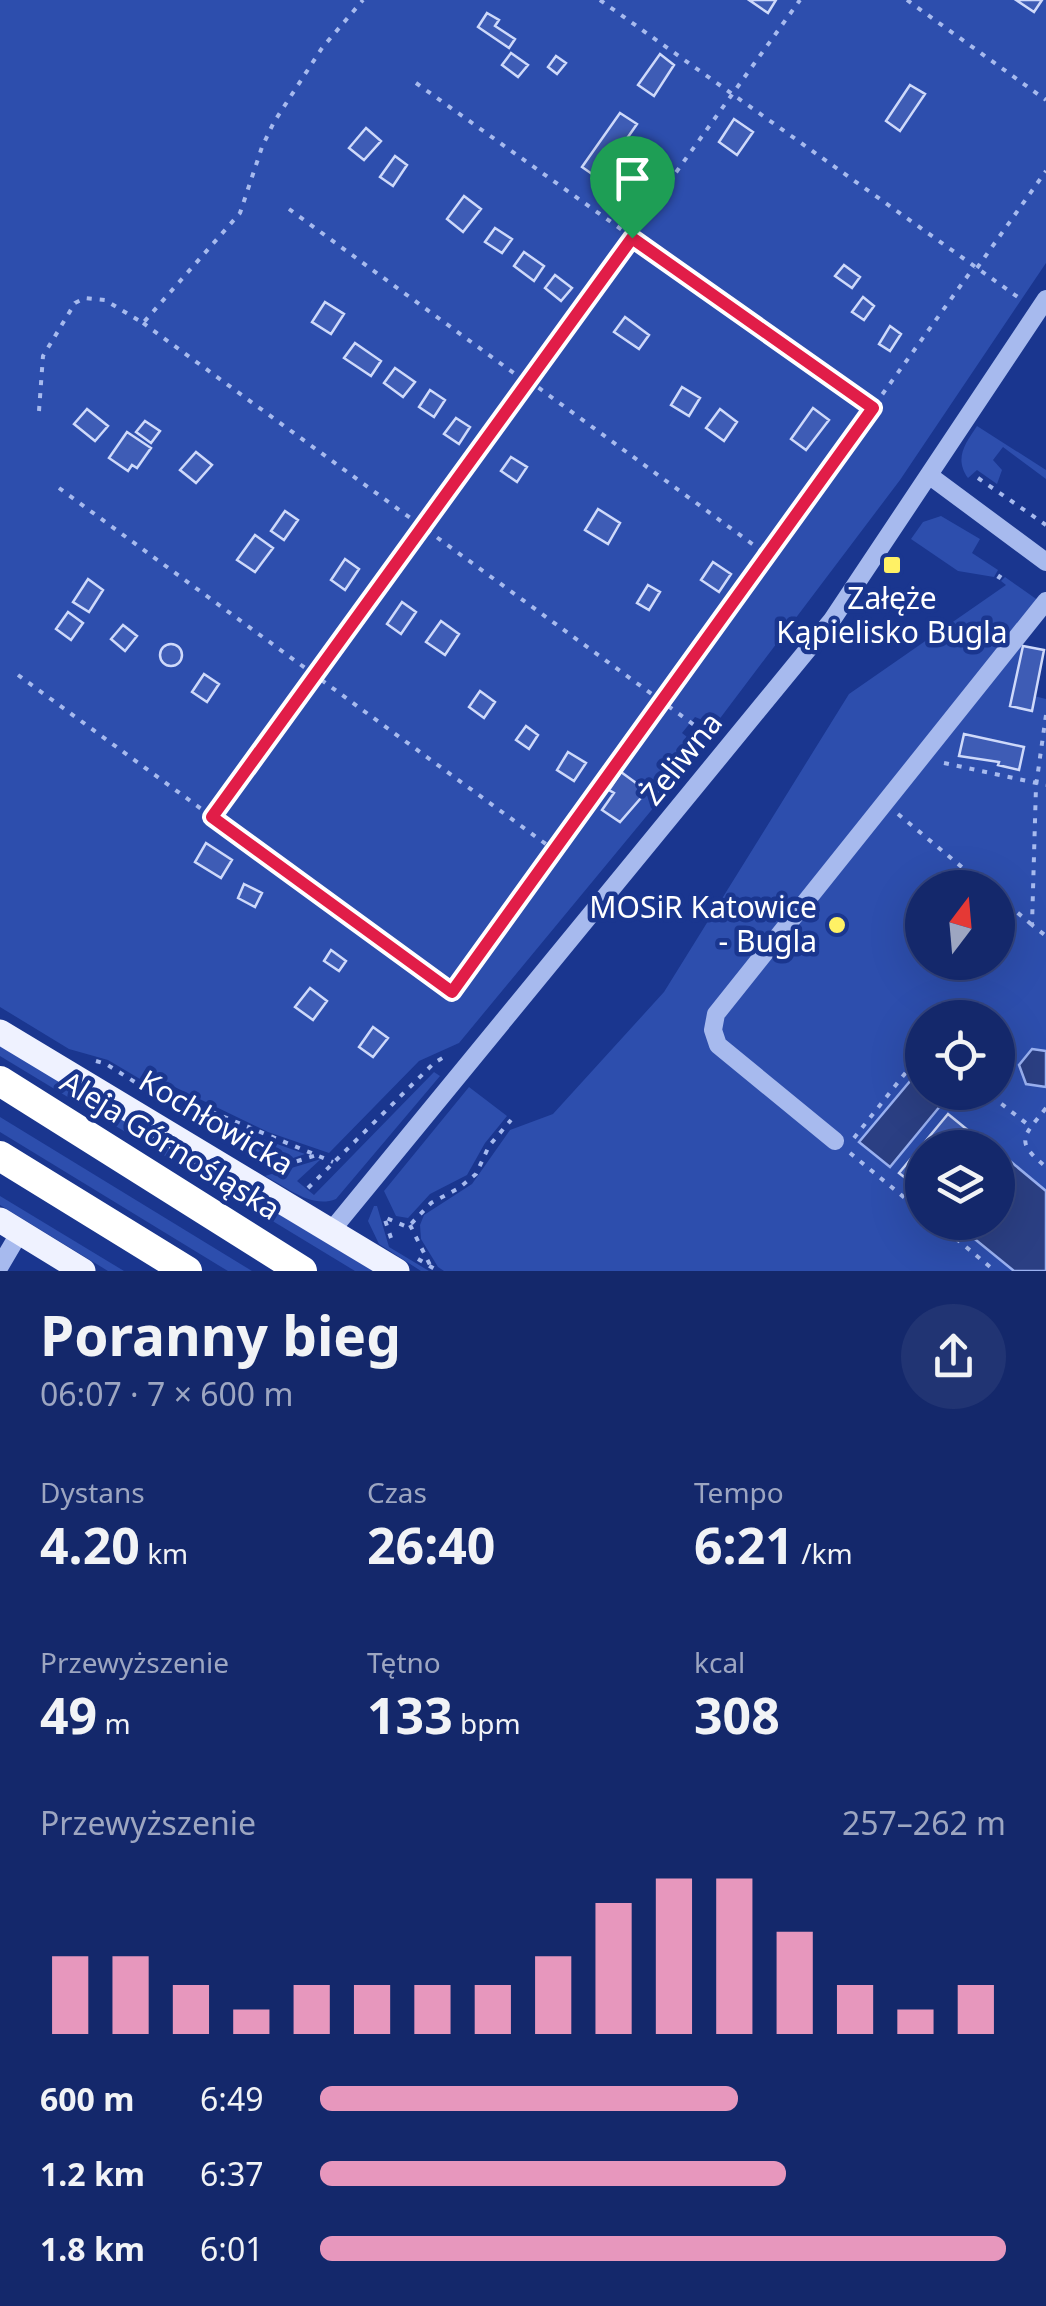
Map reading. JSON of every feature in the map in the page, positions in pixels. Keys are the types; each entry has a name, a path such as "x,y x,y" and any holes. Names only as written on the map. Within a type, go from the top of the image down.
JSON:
{"highway":[{"name":"Aleja Górnośląska","path":"0,1081 302,1271"},
{"path":"0,1156 188,1271"}],"main road":[{"name":"Kochłowicka","path":"0,1032 331,1231 402,1261"},
{"path":"10,1226 83,1271"}],"street":[{"name":"Żeliwna","path":"331,1231 832,620 1042,305"},
{"path":"930,476 1046,562"},
{"path":"835,1140 724,1051 714,1038 714,1022 722,1006 883,802 1045,605"},
{"path":"0,1266 10,1226"}],"path":[{"path":"142,323 240,212 274,122 322,48 363,0"},
{"path":"600,0 975,267 1042,305"},
{"path":"212,817 800,0"},
{"path":"907,0 1046,100"},
{"path":"416,84 873,408"},
{"path":"18,676 452,992 1046,171"},
{"path":"289,209 767,554"},
{"path":"39,411 43,356 76,304 95,297 142,323 726,749"},
{"path":"978,478 1046,525"},
{"path":"58,488 554,850"},
{"path":"998,579 1004,570"},
{"path":"1032,925 1036,782 1046,716"},
{"path":"920,758 1046,785"},
{"path":"883,802 965,870"},
{"path":"1015,910 1046,936"},
{"path":"307,1188 434,1063 462,1046"},
{"path":"88,1058 106,1064 180,1109"},
{"path":"905,1074 846,1149 905,1198"},
{"path":"143,1086 146,1082 157,1082 242,1125 333,1162"},
{"path":"1046,1108 1024,1143 1046,1167"},
{"path":"1009,1110 1031,1127"},
{"path":"394,1244 384,1217 410,1225 431,1203 459,1188 476,1174 490,1146 512,1120"},
{"path":"272,1169 320,1154"},
{"path":"410,1225 431,1267"},
{"path":"958,1240 995,1271"},
{"path":"402,1261 438,1271"}],"shaded area":[{"path":"0,0 1046,0 1046,263 900,480 715,725 695,717 682,733 702,749 459,1043 419,1061 329,1153 268,1132 154,1077 140,1079 108,1060 69,1049 0,1007"},
{"path":"977,426 1046,470 1046,479 1003,447 993,460 1002,470 997,484 977,470 968,478 962,458"},
{"path":"941,516 980,539 972,553 998,570 994,577 958,571 911,539 923,522"},
{"name":"MOSiR Katowice - Bugla","path":"1005,577 1039,601 1010,635 1023,646 1044,650 1034,696 1046,699 1046,1271 444,1271 438,1267 421,1239 424,1215 472,1184 510,1130 553,1114 664,992 849,694 1006,585 1001,581"},
{"path":"0,1045 373,1271 355,1271 0,1056"},
{"path":"1032,1049 1046,1051 1046,1087 1026,1084 1019,1065"},
{"path":"434,1072 440,1076 336,1199 308,1199 265,1176 321,1159 297,1181 314,1195"},
{"path":"469,1087 507,1116 485,1143 467,1175 430,1194 408,1218 396,1216 384,1191"},
{"path":"905,1087 905,1110 937,1110 920,1130 905,1130 905,1149 890,1167 859,1142"},
{"path":"181,1102 238,1130 305,1154 266,1167"},
{"path":"0,1117 252,1271 228,1271 0,1132"},
{"path":"1015,1165 1046,1191 1046,1271 1014,1271 976,1240 1015,1240"},
{"path":"0,1196 124,1271 108,1271 0,1205"},
{"path":"374,1206 389,1247 429,1271 421,1271 379,1244 368,1221"}],"building":[{"path":"749,0 776,0 768,13"},
{"path":"1016,0 1042,0 1034,12"},
{"path":"487,13 499,20 495,26 515,39 509,48 478,27"},
{"path":"511,53 528,65 518,77 502,65"},
{"path":"660,54 674,65 654,96 638,85"},
{"path":"556,56 566,63 557,74 548,67"},
{"path":"910,85 925,94 900,131 886,121"},
{"path":"620,113 637,124 628,137 641,145 612,188 582,167"},
{"path":"734,119 753,132 737,155 719,142"},
{"path":"366,128 381,141 364,160 349,148"},
{"path":"395,156 407,165 393,186 380,177"},
{"path":"464,196 481,209 463,232 447,219"},
{"path":"495,228 512,239 502,253 485,242"},
{"path":"524,252 544,266 534,281 514,266"},
{"path":"844,265 860,277 852,288 835,276"},
{"path":"555,275 572,288 561,301 545,288"},
{"path":"863,297 874,306 864,320 852,312"},
{"path":"325,302 344,314 331,334 312,322"},
{"path":"625,317 649,335 639,349 614,332"},
{"path":"890,326 901,334 890,351 879,344"},
{"path":"355,343 381,361 371,376 344,358"},
{"path":"395,368 415,382 403,397 384,383"},
{"path":"682,387 700,398 689,416 671,405"},
{"path":"430,390 445,400 434,417 419,407"},
{"path":"813,408 829,420 806,450 791,439"},
{"path":"87,409 108,426 95,441 74,424"},
{"path":"720,409 737,422 724,441 706,428"},
{"path":"456,418 470,427 459,444 444,434"},
{"path":"145,421 160,431 151,443 136,432"},
{"path":"127,432 151,448 137,468 132,465 128,471 109,458"},
{"path":"196,452 212,465 196,483 180,470"},
{"path":"511,457 527,467 517,482 501,471"},
{"path":"598,509 620,523 608,544 585,530"},
{"path":"285,511 298,520 284,540 271,531"},
{"path":"255,535 273,548 255,572 237,560"},
{"path":"345,559 359,569 345,590 331,580"},
{"path":"713,562 731,574 719,592 701,580"},
{"path":"88,579 103,590 89,612 73,602"},
{"path":"648,585 660,592 649,610 637,603"},
{"path":"402,602 416,612 401,634 387,624"},
{"path":"68,612 83,623 71,640 56,629"},
{"path":"441,621 459,634 445,655 426,642"},
{"path":"123,625 137,636 125,651 111,639"},
{"path":"171,644 179,647 179,663 171,666 163,663 160,655 163,647"},
{"path":"1023,646 1044,650 1032,711 1010,706"},
{"path":"204,674 219,684 207,702 192,692"},
{"path":"480,691 495,702 484,718 469,707"},
{"path":"526,726 538,735 529,749 516,740"},
{"path":"964,734 1024,747 1019,770 998,765 999,762 959,756"},
{"path":"568,752 586,763 574,781 557,770"},
{"path":"621,772 647,791 620,822 602,810 614,793 609,790"},
{"path":"206,843 232,860 221,878 195,862"},
{"path":"244,884 262,893 255,907 238,898"},
{"path":"331,950 346,961 339,971 324,961"},
{"path":"310,988 327,1001 313,1020 295,1007"},
{"path":"373,1027 388,1038 373,1057 359,1047"},
{"path":"948,1114 968,1130 935,1130"}],"place":[{"name":"Załęże Kąpielisko Bugla","path":"892,565"},
{"name":"MOSiR Katowice - Bugla","path":"837,925"}],"route":[{"path":"632,238 873,408 452,992 212,817 632,238"}]}
